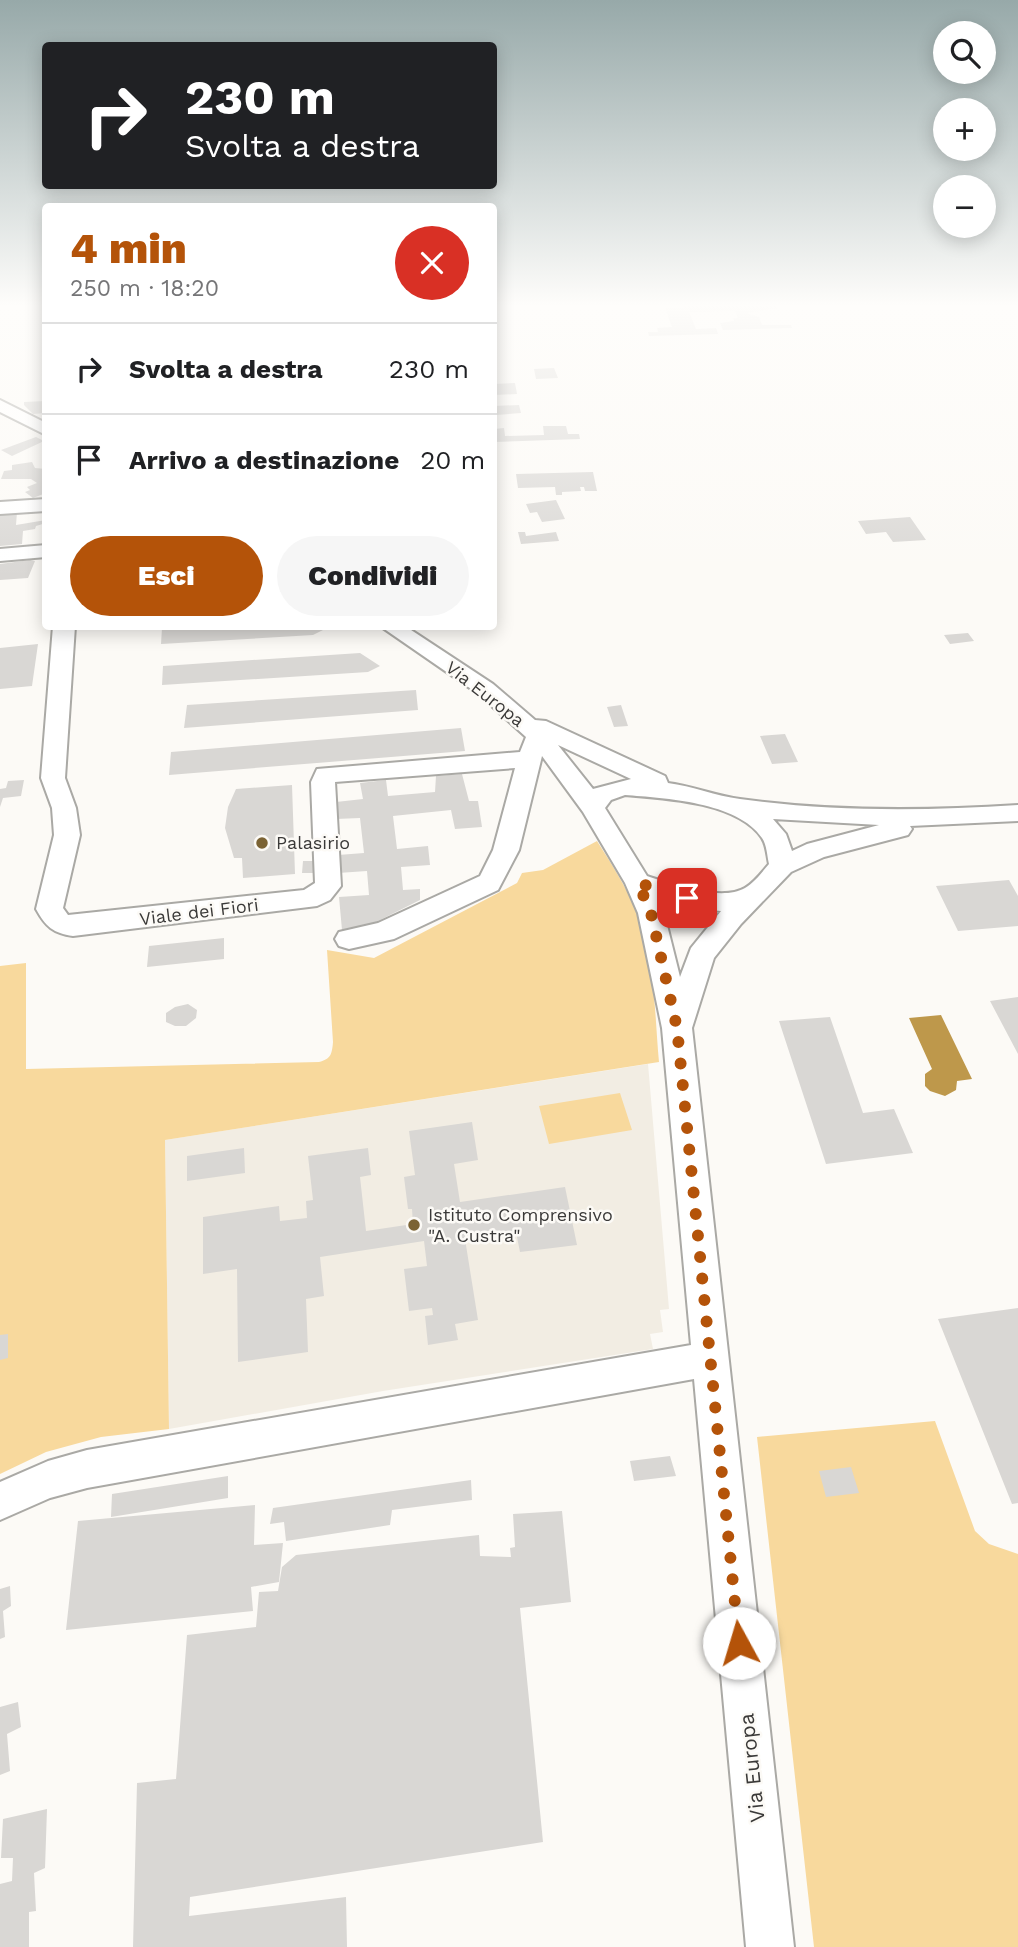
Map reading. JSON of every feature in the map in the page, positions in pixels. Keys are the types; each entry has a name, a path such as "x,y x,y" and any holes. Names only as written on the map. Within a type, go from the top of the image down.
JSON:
{"street":[{"path":"0,405 42,428"},
{"path":"0,508 42,505"},
{"path":"0,555 42,551"},
{"name":"Viale dei Fiori","path":"64,630 53,778 64,808 67,835 49,909 60,924 73,926 308,899 328,886 323,782 326,775 532,748"},
{"name":"Via Europa","path":"396,630 450,665 517,715 532,748 560,761 593,808 638,883 651,913 677,1028 770,1947"},
{"path":"517,715 573,745 678,792"},
{"path":"349,939 384,932 489,883 497,873 506,851 532,748"},
{"path":"593,808 602,794 612,789 646,788 678,792 729,805 802,814 946,819 1018,813"},
{"path":"729,805 755,817 772,833 782,866"},
{"path":"677,1028 701,955 731,917 782,866 816,850 863,836 946,819"},
{"path":"638,883 698,899 732,902 755,894"},
{"path":"0,1501 48,1480 87,1469 709,1359"}],"shaded area":[{"path":"597,841 628,894 642,927 652,977 659,1062 165,1140 169,1429 101,1437 46,1452 0,1474 0,966 26,963 26,1069 319,1062 330,1055 333,1042 327,950 374,958 517,883 522,873 543,870"},
{"path":"941,1015 972,1079 957,1081 956,1090 945,1096 930,1091 925,1086 925,1074 932,1069 909,1018"},
{"name":"Istituto Comprensivo \"A. Custra\"","path":"648,1064 669,1309 660,1310 663,1332 650,1334 653,1349 383,1391 169,1429 165,1140"},
{"path":"620,1093 632,1130 549,1144 539,1106"},
{"path":"935,1421 975,1531 989,1544 1018,1554 1018,1947 814,1947 757,1437"}],"building":[{"path":"42,401 42,413 33,414 24,402"},
{"path":"519,405 521,413 497,415 497,406"},
{"path":"543,426 566,426 568,434 579,434 580,439 497,442 497,429 504,428 505,436 544,435"},
{"path":"36,437 42,440 12,456 1,450"},
{"path":"32,462 35,468 42,469 42,495 33,498 25,492 30,490 27,487 37,483 31,479 1,479 4,471 12,470 12,465"},
{"path":"593,472 597,491 585,491 584,487 580,487 581,491 562,492 562,495 556,495 555,487 518,488 516,474"},
{"path":"556,500 565,519 542,522 537,512 530,513 526,504"},
{"path":"17,512 16,525 42,521 42,524 35,529 23,531 22,544 0,546 0,514"},
{"path":"910,517 926,540 893,542 886,532 866,534 858,521"},
{"path":"518,532 525,532 526,536 556,532 559,541 521,544"},
{"path":"35,561 28,578 0,580 0,564"},
{"path":"162,630 323,630 313,635 161,644"},
{"path":"968,633 974,641 950,644 944,635"},
{"path":"38,644 32,686 0,689 0,648"},
{"path":"360,653 380,666 368,672 162,685 163,666"},
{"path":"416,690 418,710 184,728 187,705"},
{"path":"621,705 628,726 614,727 607,707"},
{"path":"461,728 465,751 169,775 171,752"},
{"path":"785,734 798,762 772,764 760,736"},
{"path":"462,774 469,801 478,801 482,827 455,829 451,810 393,816 397,849 428,846 430,865 401,867 403,890 420,889 420,900 364,928 342,930 339,897 369,895 367,871 338,873 338,855 364,853 360,818 336,819 336,802 363,799 360,783 386,780 388,796 435,792 436,776"},
{"path":"24,780 21,796 3,798 0,807 0,789 6,788 8,781"},
{"name":"Palasirio","path":"292,785 295,874 243,878 242,858 234,858 225,828 228,807 236,789"},
{"path":"303,861 318,861 317,873 302,873"},
{"path":"1009,880 1018,896 1018,926 958,931 936,886"},
{"path":"224,938 224,959 147,967 149,946"},
{"path":"1018,997 1018,1054 990,1001"},
{"path":"188,1004 197,1010 196,1018 186,1026 175,1026 166,1022 166,1013 175,1007"},
{"path":"830,1017 863,1113 894,1109 913,1153 826,1164 779,1021"},
{"path":"472,1122 478,1160 454,1164 460,1202 565,1187 577,1245 520,1252 516,1232 465,1239 478,1320 455,1324 458,1340 428,1345 425,1316 433,1315 432,1308 409,1311 404,1269 427,1266 424,1241 320,1257 324,1296 306,1299 308,1352 238,1362 237,1269 203,1274 203,1217 279,1206 280,1221 307,1218 306,1201 313,1200 308,1156 368,1148 371,1175 360,1177 366,1231 413,1224 404,1177 415,1175 409,1131"},
{"path":"244,1148 245,1173 187,1181 187,1156"},
{"path":"1018,1308 1018,1503 1012,1504 938,1319"},
{"path":"8,1334 8,1358 0,1360 0,1335"},
{"path":"670,1456 676,1476 634,1481 630,1461"},
{"path":"851,1467 859,1493 826,1497 819,1471"},
{"path":"228,1476 228,1498 111,1517 112,1494"},
{"path":"471,1480 472,1500 392,1510 390,1525 286,1541 284,1522 270,1524 273,1508"},
{"path":"255,1505 254,1545 283,1543 279,1582 251,1587 253,1611 66,1630 78,1521"},
{"path":"562,1511 571,1602 520,1608 543,1842 190,1897 189,1916 346,1897 347,1947 133,1947 137,1783 176,1779 187,1635 256,1627 259,1592 278,1591 282,1567 296,1555 479,1535 480,1556 511,1557 510,1548 515,1547 513,1514"},
{"path":"10,1586 11,1606 3,1611 5,1637 0,1639 0,1589"},
{"path":"18,1702 21,1727 7,1734 10,1771 0,1775 0,1707"},
{"path":"47,1809 45,1868 34,1873 36,1911 29,1912 29,1947 0,1947 0,1884 12,1881 13,1858 1,1858 3,1819"}],"place":[{"name":"Palasirio","path":"262,843"},
{"name":"Istituto Comprensivo \"A. Custra\"","path":"414,1225"}],"route":[{"path":"687,898 638,883 651,913 677,1028 739,1643"}]}
